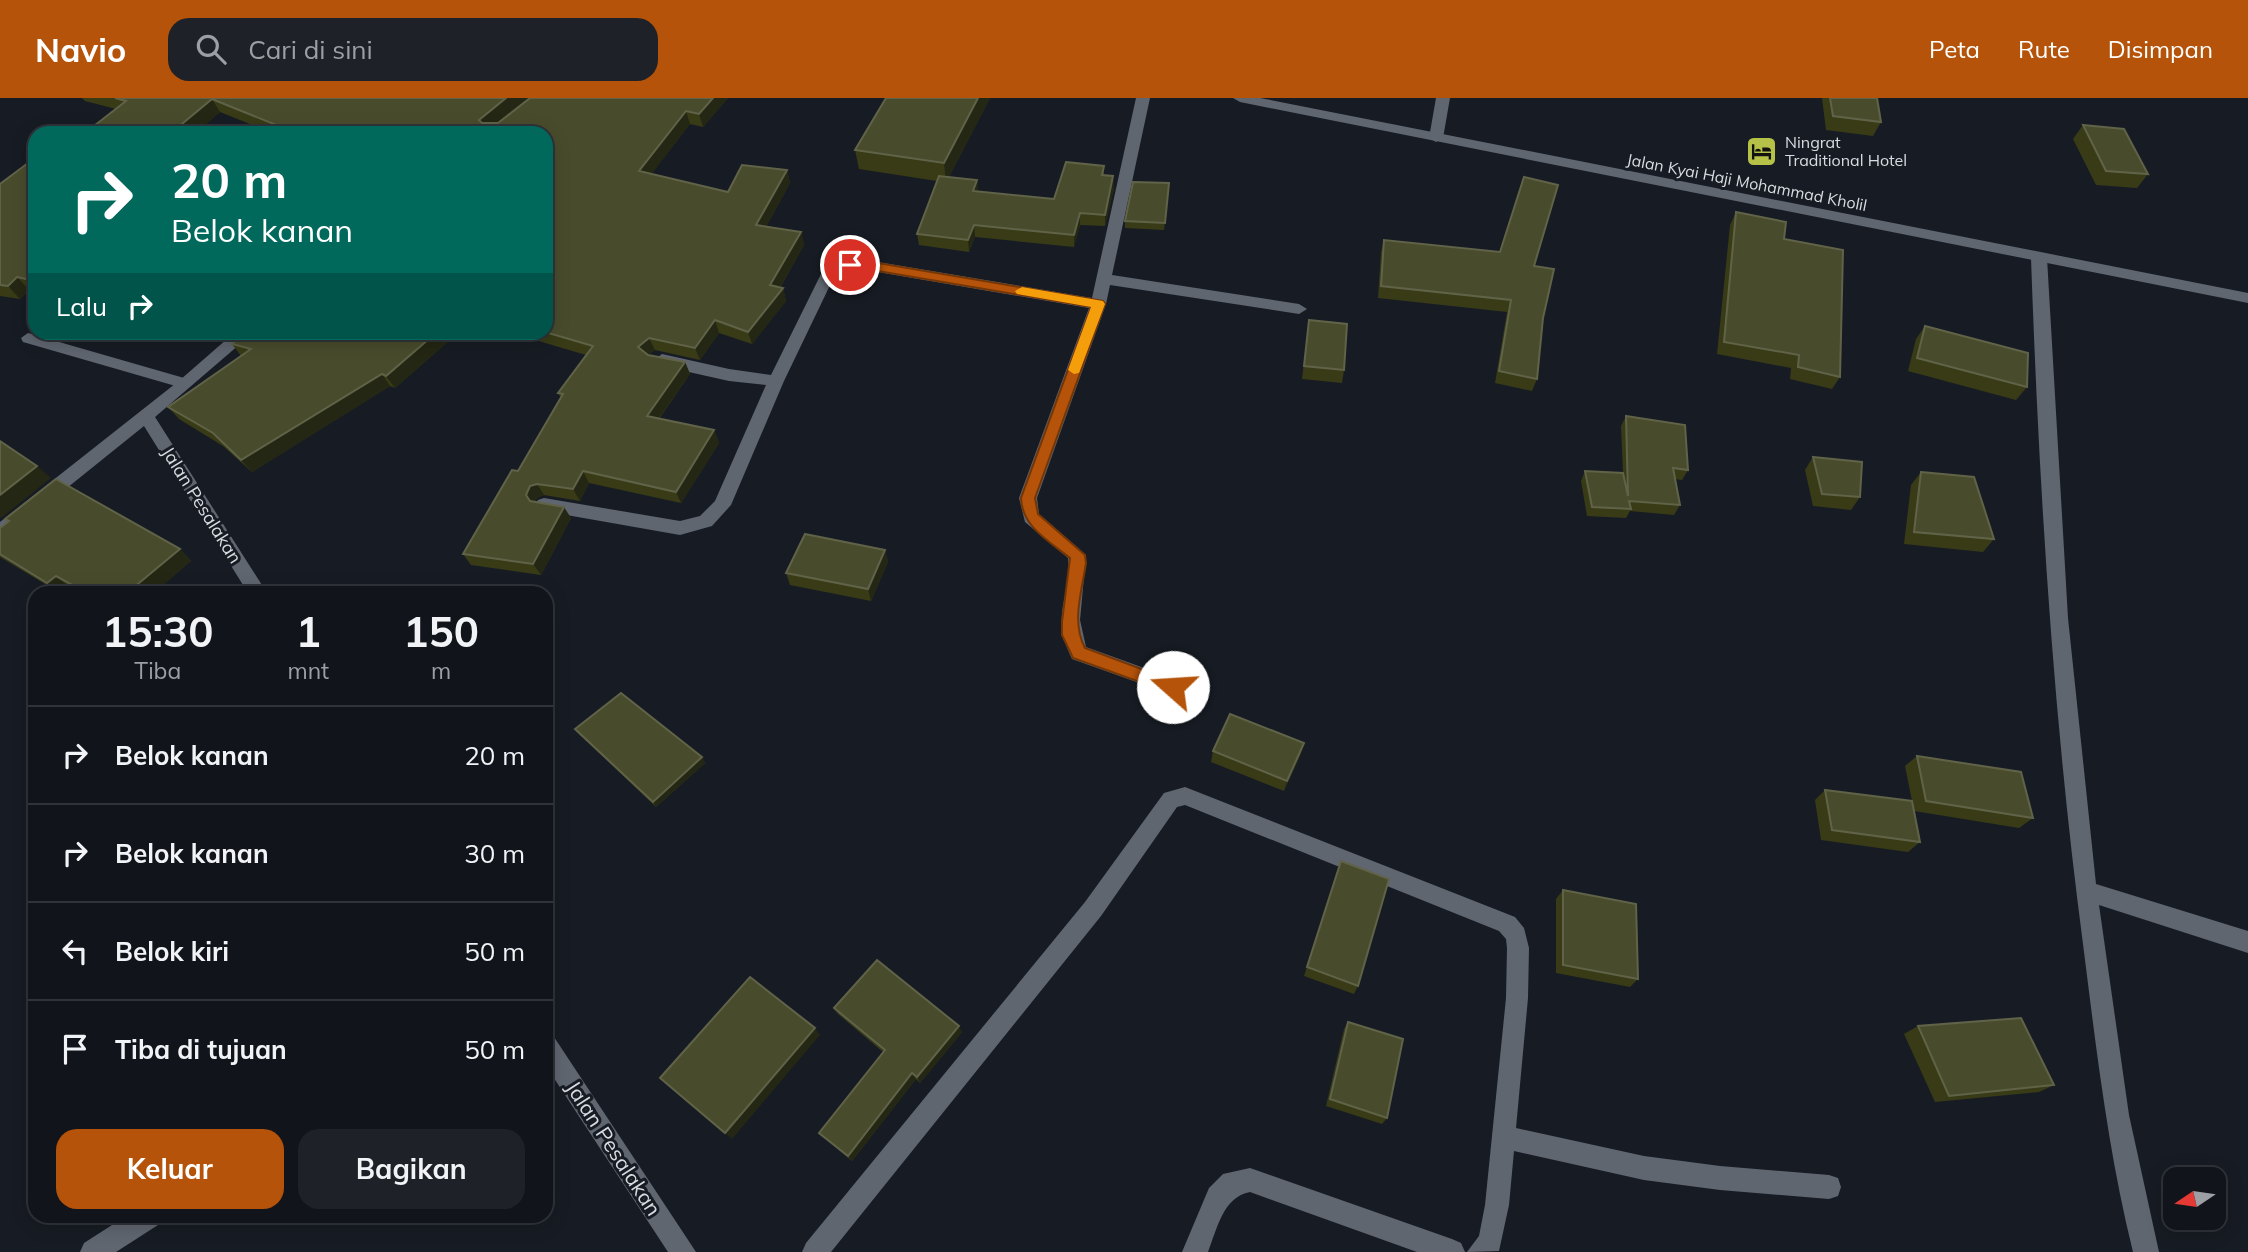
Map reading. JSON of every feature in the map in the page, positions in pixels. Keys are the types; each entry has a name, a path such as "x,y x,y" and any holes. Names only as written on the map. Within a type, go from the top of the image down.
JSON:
{"street":[{"path":"1143,98 1098,304 1028,498 1028,508 1031,517 1077,555 1079,563 1070,635 1079,653 1173,687"},
{"name":"Jalan Kyai Haji Mohammad Kholil","path":"1240,98 2248,298"},
{"path":"1436,138 1443,98"},
{"path":"2039,258 2045,436 2086,891 2123,1150 2133,1205 2146,1252"},
{"path":"544,505 680,528 706,521 722,505 776,381 827,276 839,268 866,265 1098,304"},
{"path":"1103,279 1299,309"},
{"path":"0,532 186,384 237,340"},
{"path":"654,359 729,375 776,381"},
{"name":"Jalan Pesalakan","path":"146,416 254,586"},
{"path":"815,1252 1093,909 1171,799 1178,796 1185,796 1507,924 1513,929 1518,948 1517,998 1497,1205 1490,1242 1480,1252"},
{"path":"2086,891 2248,942"},
{"name":"Jalan Pesalakan","path":"553,1056 683,1252"},
{"path":"1503,1136 1644,1168 1720,1178 1829,1187"},
{"path":"1195,1252 1218,1197 1233,1183 1250,1180 1452,1252"},
{"path":"93,1252 138,1223"}],"lane":[{"path":"35,340 186,384"}],"building":[{"path":"115,98 506,98 479,120 482,123 498,123 530,98 713,98 699,114 686,111 639,171 728,192 742,165 787,170 756,225 801,232 770,285 783,288 748,332 715,320 695,348 649,338 638,347 648,355 685,362 647,416 714,430 676,492 583,471 573,489 537,484 530,486 526,495 530,501 564,507 533,564 463,554 512,470 518,471 563,394 558,393 593,346 553,334 553,126 279,126 212,99 179,126 94,126 126,101"},
{"path":"886,98 978,98 944,163 855,150"},
{"path":"1830,98 1877,98 1881,122 1833,116"},
{"path":"2083,125 2124,129 2148,174 2106,171"},
{"path":"1066,162 1104,166 1102,175 1113,176 1105,215 1080,213 1074,235 974,225 968,240 917,234 939,176 977,180 973,191 1054,199"},
{"path":"28,163 28,279 17,277 8,286 0,285 0,184"},
{"path":"1524,177 1558,185 1534,266 1554,269 1543,318 1537,379 1499,371 1511,300 1381,286 1384,240 1500,252"},
{"path":"1133,182 1169,183 1165,223 1125,221"},
{"path":"1736,212 1786,222 1784,239 1843,250 1840,377 1798,367 1799,355 1724,342"},
{"path":"1309,320 1347,324 1344,370 1304,366"},
{"path":"1925,326 2028,353 2027,387 1917,358"},
{"path":"236,340 428,340 386,376 382,374 241,460 213,433 168,407 251,349 232,344"},
{"path":"1626,416 1685,425 1688,470 1673,468 1680,505 1629,501 1631,509 1592,507 1585,471 1623,473 1628,496"},
{"path":"0,441 37,466 0,495"},
{"path":"1813,457 1862,462 1860,497 1822,494"},
{"path":"1921,472 1974,477 1994,539 1914,532"},
{"path":"56,479 180,549 135,586 74,586 56,576 47,583 0,554 0,528 9,521 5,519"},
{"path":"805,534 885,550 868,589 786,573"},
{"path":"621,693 702,757 653,802 575,729"},
{"path":"1230,714 1304,743 1287,781 1213,751"},
{"path":"1917,756 2021,772 2033,818 1926,801"},
{"path":"1825,790 1912,801 1920,842 1832,830"},
{"path":"1341,861 1389,879 1358,986 1307,967"},
{"path":"1563,890 1636,904 1638,979 1563,965"},
{"path":"877,960 959,1026 917,1077 912,1073 848,1156 819,1133 885,1050 834,1008"},
{"path":"750,977 815,1028 725,1133 660,1078"},
{"path":"2021,1018 2054,1085 1949,1096 1918,1026"},
{"path":"1348,1022 1403,1039 1387,1118 1330,1099"}],"slow traffic":[{"path":"1022,291 1098,304 1074,370"}],"place":[{"name":"Ningrat Traditional Hotel","path":"1762,151"}],"route":[{"path":"850,265 866,265 1098,304 1028,498 1028,508 1031,517 1077,555 1079,563 1070,635 1079,653 1173,687"}]}
